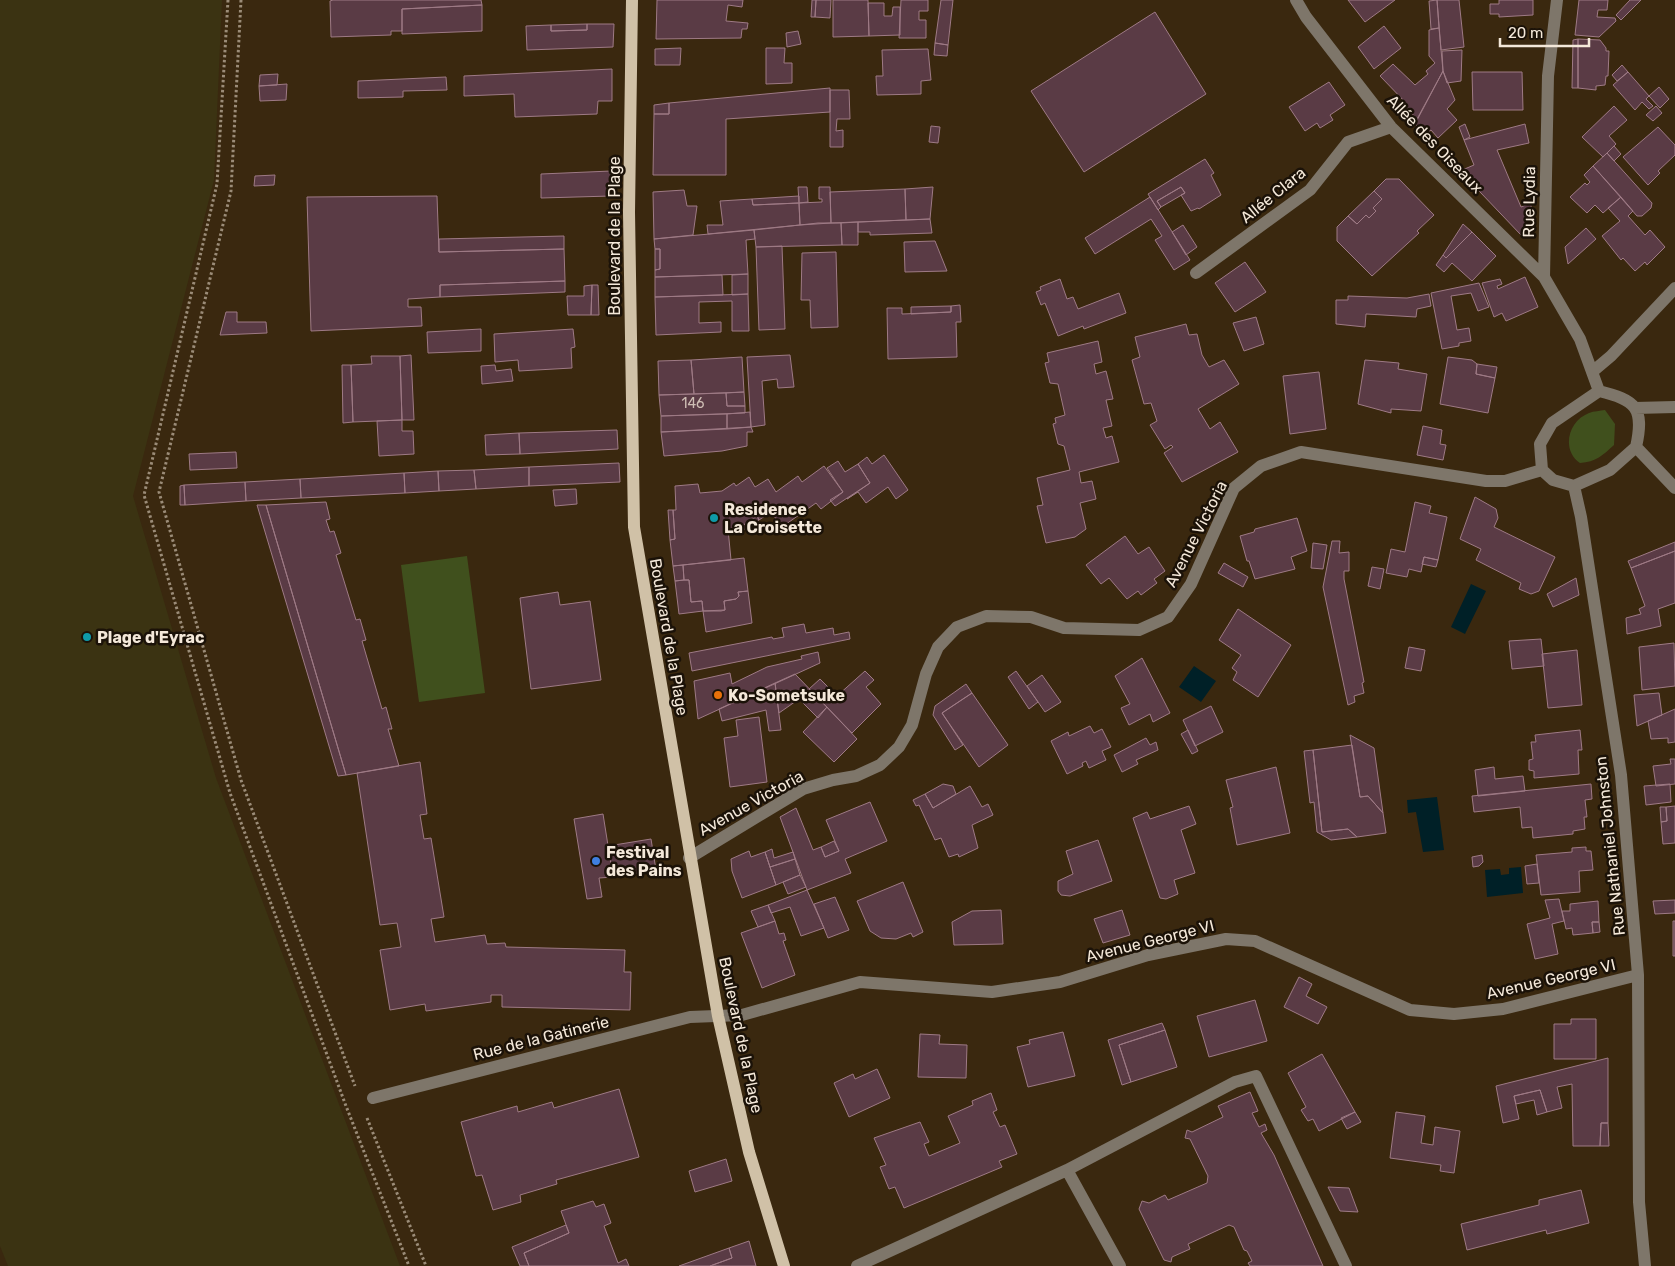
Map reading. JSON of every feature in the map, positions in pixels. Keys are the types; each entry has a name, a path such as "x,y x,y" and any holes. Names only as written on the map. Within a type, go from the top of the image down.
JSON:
{"main road":[{"name":"Boulevard de la Plage","path":"632,0 629,212 634,527 689,858 718,1016 749,1152 784,1266"}],"street":[{"name":"Allée des Oiseaux","path":"1296,0 1306,17 1391,127 1544,277"},
{"name":"Rue Lydia","path":"1544,277 1548,76 1557,0"},
{"name":"Allée Clara","path":"1196,273 1310,190 1348,142 1391,127"},
{"path":"1544,277 1580,339 1599,391"},
{"path":"1592,372 1611,356 1675,288"},
{"path":"1599,391 1625,398 1635,408 1639,421 1636,447 1610,470 1574,486 1553,480 1542,470 1540,444 1552,423 1599,391"},
{"path":"1635,408 1675,407"},
{"path":"1636,447 1675,488"},
{"name":"Avenue Victoria","path":"689,858 804,790 833,780 856,776 880,765 899,746 912,725 926,674 938,647 957,627 986,616 995,616 1031,617 1064,628 1139,630 1168,617 1190,584 1234,488 1261,466 1301,452 1486,481 1505,481 1542,470"},
{"name":"Rue Nathaniel Johnston","path":"1574,486 1581,517 1621,775 1638,975 1639,1202 1645,1266"},
{"name":"Avenue George VI","path":"718,1016 742,1015 860,982 992,992 1060,982 1148,955 1226,939 1255,941 1410,1010 1454,1014 1503,1009 1638,975"},
{"name":"Rue de la Gatinerie","path":"373,1098 690,1017 718,1016"},
{"path":"857,1266 1067,1170 1236,1082 1256,1076 1346,1266"},
{"path":"1067,1170 1120,1266"}],"path":[{"path":"228,0 217,184 144,495 230,793 346,1106 409,1266"},
{"path":"241,0 231,191 158,492 241,780 357,1093"},
{"path":"364,1111 426,1266"}],"green space":[{"path":"1605,410 1615,424 1614,445 1595,460 1580,463 1570,451 1569,444 1572,429 1582,417 1591,412"},
{"path":"467,556 485,693 419,702 401,565"}],"sand":[{"name":"Plage d'Eyrac","path":"0,0 222,0 214,180 133,496 216,778 400,1266 8,1266 0,1246"}],"water":[{"path":"1471,584 1486,591 1465,634 1451,627"},
{"path":"1194,666 1216,681 1201,702 1179,687"},
{"path":"1437,797 1444,850 1423,852 1416,812 1408,813 1407,800"},
{"path":"1521,867 1523,893 1487,897 1485,870 1500,869 1501,875 1509,874 1509,868"}],"building":[{"path":"481,0 482,5 402,9 402,31 391,31 391,35 331,37 330,1"},
{"path":"657,0 743,0 742,7 728,5 726,21 748,23 747,29 742,29 741,38 656,39"},
{"path":"812,0 816,0 815,17 811,17"},
{"path":"816,0 831,0 830,18 815,17"},
{"path":"833,0 868,0 869,36 833,37"},
{"path":"901,0 928,0 928,11 919,11 919,20 926,20 926,38 899,38"},
{"path":"941,0 953,0 948,45 935,43"},
{"path":"1348,0 1395,0 1365,22"},
{"path":"1437,0 1439,28 1431,29 1429,1"},
{"path":"1437,0 1459,0 1464,47 1441,50"},
{"path":"1499,0 1533,0 1533,15 1499,17 1499,14 1490,14 1490,4 1499,4"},
{"path":"1579,0 1608,0 1607,10 1598,10 1597,17 1615,18 1616,21 1599,37 1575,35"},
{"path":"1630,0 1641,0 1621,20 1616,15"},
{"path":"868,3 884,3 884,16 892,16 893,7 900,7 900,35 869,36"},
{"path":"482,5 482,31 402,34 402,9"},
{"path":"1155,12 1206,94 1084,172 1031,91"},
{"path":"587,24 587,30 551,31 551,25"},
{"path":"587,24 614,24 613,47 527,50 526,26 551,25 551,31 587,30"},
{"path":"1384,26 1401,48 1374,69 1358,47"},
{"path":"1439,28 1443,71 1417,119 1405,106 1407,104 1380,76 1393,64 1415,85 1428,74 1426,71 1435,63 1429,56 1429,30"},
{"path":"798,31 801,44 787,47 786,33"},
{"path":"1578,39 1600,40 1606,51 1609,51 1608,76 1606,76 1605,85 1596,86 1596,90 1578,88"},
{"path":"1578,39 1578,88 1572,88 1573,40"},
{"path":"935,43 948,45 947,56 934,55"},
{"path":"681,48 680,65 655,65 655,49"},
{"path":"766,48 785,48 784,63 792,63 792,83 766,84"},
{"path":"928,49 931,80 921,81 921,94 877,95 876,76 883,76 882,50"},
{"path":"1462,50 1461,81 1447,83 1443,71 1442,51"},
{"path":"1622,65 1628,72 1617,81 1612,75"},
{"path":"612,69 612,101 598,101 597,114 515,117 514,94 464,96 464,76"},
{"path":"1443,71 1455,100 1447,109 1457,120 1438,138 1431,130 1426,134 1415,124"},
{"path":"1472,72 1522,72 1523,110 1473,110"},
{"path":"1628,72 1649,96 1646,99 1653,106 1649,109 1642,102 1635,110 1613,85"},
{"path":"278,74 277,85 259,86 260,75"},
{"path":"446,77 447,90 403,91 403,97 358,98 358,81"},
{"path":"1329,82 1345,105 1330,115 1333,120 1320,128 1317,123 1305,131 1289,107"},
{"path":"287,84 286,100 260,101 259,86"},
{"path":"1659,87 1669,99 1660,108 1649,96"},
{"path":"830,88 830,112 726,119 726,175 653,175 654,114 669,114 669,103"},
{"path":"830,90 849,90 850,119 837,119 836,131 843,130 843,147 830,147"},
{"path":"669,103 669,114 654,114 654,105"},
{"path":"1614,106 1627,120 1609,136 1616,144 1603,157 1582,137"},
{"path":"1656,106 1662,113 1653,121 1646,115"},
{"path":"1465,124 1470,137 1464,140 1459,127"},
{"path":"1525,124 1529,143 1497,150 1521,207 1531,203 1531,232 1521,235 1460,171 1474,165 1464,140"},
{"path":"931,126 940,127 938,143 929,142"},
{"path":"1658,127 1675,145 1675,155 1658,171 1660,173 1648,185 1623,157"},
{"path":"1614,146 1621,154 1614,161 1607,153"},
{"path":"1607,153 1652,203 1651,208 1642,216 1637,216 1593,166"},
{"path":"1205,159 1214,173 1211,175 1221,195 1199,209 1191,211 1181,195 1185,193 1181,187 1157,201 1161,207 1158,210 1148,194"},
{"path":"1593,166 1621,197 1603,213 1595,205 1587,213 1570,197 1585,183 1587,185 1590,182 1584,175"},
{"path":"611,171 611,196 541,198 541,174"},
{"path":"275,175 274,185 254,186 255,176"},
{"path":"1386,179 1399,179 1434,215 1417,231 1419,233 1372,276 1337,241 1337,227 1348,216 1357,224 1366,215 1369,218 1376,211 1373,208 1382,199 1374,191"},
{"path":"798,187 807,187 808,202 799,203"},
{"path":"819,187 830,187 831,223 800,225 799,203 822,202 822,199 819,199"},
{"path":"933,187 930,219 906,220 905,189"},
{"path":"1181,187 1185,193 1161,207 1157,201"},
{"path":"905,189 906,220 831,223 830,192"},
{"path":"684,190 687,206 697,206 693,235 654,239 653,192"},
{"path":"1374,191 1382,199 1373,208 1376,211 1369,218 1366,215 1357,224 1348,216"},
{"path":"437,196 439,252 564,249 565,281 440,285 440,297 408,299 408,307 421,307 422,326 311,331 307,197"},
{"path":"799,196 799,203 753,205 752,199"},
{"path":"1150,197 1190,260 1174,270 1155,240 1162,236 1151,219 1095,254 1085,238"},
{"path":"1621,197 1633,211 1628,216 1645,235 1650,230 1665,247 1647,265 1645,262 1635,271 1623,258 1621,260 1602,236 1620,221 1608,208"},
{"path":"752,199 753,205 799,203 800,225 708,234 707,225 723,225 720,201"},
{"path":"930,219 932,233 870,235 870,232 858,232 858,222"},
{"path":"858,222 858,245 842,245 841,223"},
{"path":"818,223 841,223 842,245 756,247 754,230"},
{"path":"1463,224 1472,232 1446,258 1443,255"},
{"path":"1183,225 1197,247 1186,255 1172,232"},
{"path":"1586,228 1596,239 1568,264 1565,247"},
{"path":"754,230 755,239 746,240 748,274 655,277 655,270 660,269 660,249 655,249 654,239"},
{"path":"1472,232 1496,256 1472,281 1452,263 1444,272 1436,265 1443,255 1446,258"},
{"path":"564,236 564,249 439,252 439,239"},
{"path":"935,241 947,271 905,272 904,242"},
{"path":"782,246 785,329 759,330 756,247"},
{"path":"655,249 660,249 660,269 655,270"},
{"path":"836,252 838,327 811,328 810,300 801,300 802,253"},
{"path":"1245,262 1266,292 1235,312 1215,283"},
{"path":"748,274 748,294 732,295 732,275"},
{"path":"722,275 723,295 655,297 655,277"},
{"path":"1525,277 1538,307 1506,321 1502,313 1494,317 1482,283 1500,279 1502,284 1497,286 1498,289"},
{"path":"1060,279 1067,299 1073,297 1078,309 1119,293 1126,313 1084,329 1083,326 1058,336 1045,303 1041,305 1036,292 1041,290 1040,287"},
{"path":"565,281 565,292 440,297 440,285"},
{"path":"1479,283 1489,307 1478,311 1471,293 1451,296 1457,330 1469,328 1471,341 1459,343 1459,346 1442,349 1431,293"},
{"path":"592,285 591,315 568,315 567,296 584,296 584,286"},
{"path":"592,285 598,285 599,315 591,315"},
{"path":"748,294 749,331 732,331 732,301 699,302 699,323 721,322 721,332 656,335 655,297"},
{"path":"1429,294 1431,306 1417,309 1416,317 1366,314 1365,327 1336,324 1336,300 1348,300 1348,296 1407,298"},
{"path":"960,305 961,322 956,322 957,357 888,359 887,308 902,308 902,314 951,312 951,306"},
{"path":"951,306 951,312 911,314 911,307"},
{"path":"226,312 237,312 237,322 266,322 267,333 220,335"},
{"path":"1256,317 1264,344 1244,351 1233,323"},
{"path":"1186,324 1189,335 1197,334 1202,355 1209,367 1224,360 1239,384 1198,409 1210,429 1220,422 1238,452 1182,482 1164,453 1173,447 1171,445 1165,449 1150,425 1157,421 1151,403 1144,404 1132,360 1140,357 1135,337"},
{"path":"481,329 481,351 428,353 427,332"},
{"path":"573,329 575,347 571,348 572,368 519,371 518,360 495,362 494,334"},
{"path":"1098,341 1102,362 1094,364 1096,374 1106,371 1113,399 1106,400 1112,426 1103,428 1106,438 1112,436 1119,462 1079,472 1081,483 1092,481 1096,499 1080,503 1086,529 1075,537 1046,543 1037,506 1043,505 1037,478 1070,470 1064,446 1058,444 1053,424 1056,423 1055,418 1065,415 1058,384 1050,383 1045,363 1049,362 1047,353"},
{"path":"411,355 414,420 402,420 400,356"},
{"path":"790,355 794,387 778,388 777,379 762,381 765,425 751,427 747,357"},
{"path":"371,356 400,356 402,420 353,422 351,365 372,364"},
{"path":"742,357 744,392 694,394 691,360"},
{"path":"1448,357 1472,360 1477,364 1476,374 1495,378 1488,413 1440,404"},
{"path":"691,360 694,394 659,395 658,361"},
{"path":"1365,360 1399,363 1398,369 1427,374 1421,411 1391,409 1391,413 1358,404"},
{"path":"1477,364 1497,367 1495,378 1476,374"},
{"path":"342,365 351,365 353,422 343,423"},
{"path":"495,365 496,371 511,369 513,381 482,384 481,366"},
{"path":"1319,372 1326,429 1290,434 1283,376"},
{"path":"744,392 745,406 727,406 726,393"},
{"path":"726,393 727,406 745,406 745,413 661,416 659,395"},
{"path":"750,412 751,427 727,429 727,414"},
{"path":"727,414 727,429 661,432 661,416"},
{"path":"402,420 402,431 413,431 414,454 379,456 377,421"},
{"path":"1423,426 1442,430 1440,444 1446,445 1443,460 1417,455"},
{"path":"751,427 753,432 747,432 747,446 722,451 664,456 661,432"},
{"path":"617,430 618,449 520,454 519,433"},
{"path":"519,433 520,454 486,455 485,435"},
{"path":"236,452 237,468 190,470 189,454"},
{"path":"884,455 908,490 896,499 888,487 866,503 858,492 847,499 870,483 858,464 867,457 872,464"},
{"path":"838,461 845,472 858,464 870,483 835,506 830,500 843,492 827,468"},
{"path":"619,463 620,482 529,486 529,467"},
{"name":"Residence La Croisette","path":"824,466 843,492 821,509 816,503 782,527 771,512 759,520 757,516 739,528 728,529 731,560 673,566 670,540 675,539 673,510 676,510 675,486 698,484 700,493 722,491 734,483 736,486 749,477 755,487 768,479 776,492 798,476 802,482"},
{"path":"529,467 529,486 476,489 474,470"},
{"path":"474,470 476,489 439,491 438,471"},
{"path":"438,471 439,491 405,493 404,473"},
{"path":"404,473 405,493 301,498 300,479"},
{"path":"300,479 301,498 246,501 245,482"},
{"path":"245,482 246,501 185,505 184,485"},
{"path":"184,485 185,505 180,505 180,486"},
{"path":"576,489 577,504 555,506 553,490"},
{"path":"1475,497 1496,509 1498,518 1494,527 1555,557 1539,591 1531,594 1519,589 1521,583 1476,560 1481,549 1460,539"},
{"path":"326,502 330,519 326,520 330,532 334,531 341,553 336,555 356,620 360,619 366,640 362,641 382,709 386,707 392,729 388,729 399,766 346,775 266,505"},
{"path":"1415,502 1431,506 1429,513 1447,517 1438,560 1424,557 1421,572 1409,569 1407,577 1386,573 1391,549 1405,552"},
{"path":"257,505 266,505 346,775 338,776"},
{"path":"668,510 673,510 675,539 670,540"},
{"path":"757,516 759,520 740,532 728,533 728,529 739,528"},
{"path":"1297,518 1307,551 1291,557 1295,569 1255,579 1249,561 1247,561 1240,536 1254,532 1255,529"},
{"path":"1125,536 1138,554 1149,547 1165,571 1154,579 1157,583 1141,595 1138,591 1127,599 1109,578 1101,584 1086,565"},
{"path":"1332,541 1340,541 1339,553 1349,552 1349,571 1344,571 1344,579 1364,682 1362,683 1364,693 1354,696 1355,702 1348,705 1323,587"},
{"path":"1675,542 1675,551 1631,568 1628,561"},
{"path":"1313,543 1327,545 1323,569 1311,568"},
{"path":"1675,551 1675,603 1658,609 1661,626 1627,634 1626,618 1641,614 1639,609 1645,606 1631,568"},
{"path":"1424,557 1438,560 1436,567 1422,564"},
{"path":"744,558 748,591 738,592 739,596 736,599 724,601 725,610 721,611 703,611 702,601 691,602 689,580 684,580 683,565"},
{"path":"1224,563 1248,577 1243,587 1218,573"},
{"path":"683,565 684,580 675,581 673,566"},
{"path":"1372,567 1384,569 1380,589 1368,586"},
{"path":"1576,578 1579,595 1553,607 1547,594"},
{"path":"689,580 691,602 702,601 703,611 679,614 675,581"},
{"path":"748,591 752,623 706,632 703,611 725,610 724,601 736,599 739,596 738,592"},
{"path":"558,592 560,605 590,601 601,680 531,689 520,598"},
{"path":"1238,609 1291,645 1258,697 1233,680 1237,672 1232,668 1241,655 1219,640"},
{"path":"804,624 806,633 833,628 834,635 849,632 850,639 692,671 689,653 772,637 773,639 784,637 782,628"},
{"path":"1541,639 1544,666 1512,669 1509,641"},
{"path":"1674,643 1675,686 1642,690 1639,647"},
{"path":"1409,647 1425,650 1421,671 1405,668"},
{"path":"1577,650 1582,705 1548,708 1542,654"},
{"path":"818,652 820,663 698,719 694,681 730,673 732,684 767,667 802,659 801,656"},
{"path":"1142,658 1170,713 1153,722 1150,714 1129,725 1121,708 1130,704 1115,676"},
{"path":"865,671 874,680 866,687 881,704 852,733 809,689 820,679 837,696"},
{"path":"1016,671 1038,702 1029,709 1008,677"},
{"path":"795,674 827,707 818,718 799,699 779,713 775,683"},
{"path":"1042,675 1061,702 1045,712 1027,686"},
{"path":"775,683 781,730 769,731 766,710 722,721 719,709"},
{"path":"966,684 972,693 942,713 963,745 955,750 933,715 935,706"},
{"path":"972,693 1008,745 979,767 942,713"},
{"path":"1659,693 1662,715 1637,726 1634,695"},
{"path":"1211,706 1223,732 1195,746 1183,720"},
{"path":"827,707 857,739 834,762 803,732"},
{"path":"1675,709 1675,742 1668,743 1668,738 1651,739 1648,721"},
{"path":"759,717 767,782 730,787 724,738 738,736 736,720"},
{"path":"1090,726 1094,733 1102,729 1111,747 1102,751 1106,760 1089,768 1086,761 1082,763 1083,766 1067,774 1051,741 1068,732 1069,736"},
{"path":"1188,730 1198,751 1192,754 1181,734"},
{"path":"1580,730 1582,750 1578,750 1579,774 1534,778 1534,771 1529,770 1529,760 1533,759 1531,742 1536,742 1535,735"},
{"path":"1350,735 1374,748 1383,813 1368,796 1360,797"},
{"path":"1146,738 1150,745 1156,742 1158,750 1136,760 1138,764 1122,772 1114,755"},
{"path":"1352,745 1360,797 1368,796 1383,813 1386,833 1357,837 1348,829 1322,832 1313,750"},
{"path":"1313,750 1322,832 1348,829 1357,837 1331,840 1317,832 1314,802 1310,803 1304,751"},
{"path":"1670,759 1675,759 1675,784 1656,786 1653,766 1671,764"},
{"path":"420,762 427,814 420,815 424,839 431,838 444,917 431,919 435,942 485,935 487,944 505,943 506,947 625,950 624,972 631,972 630,1010 502,1007 502,995 491,995 491,1002 426,1011 425,1004 390,1010 380,950 401,947 397,923 380,925 357,773"},
{"path":"1276,767 1290,833 1237,845 1230,808 1233,807 1226,780"},
{"path":"1494,767 1495,779 1523,776 1525,791 1478,796 1475,770"},
{"path":"943,784 953,786 956,794 933,808 925,794"},
{"path":"1591,784 1592,799 1585,800 1587,817 1584,817 1585,829 1573,831 1573,834 1533,838 1532,827 1522,828 1520,807 1474,812 1472,796"},
{"path":"1670,784 1671,802 1646,805 1644,786"},
{"path":"970,786 982,807 988,804 993,815 972,825 978,848 959,857 958,854 949,857 941,838 935,840 919,805 916,806 913,800 925,794 933,808"},
{"path":"870,802 887,841 845,859 851,873 807,890 780,817 796,808 813,850 821,847 825,857 839,851 826,820"},
{"path":"1189,806 1196,824 1181,830 1195,873 1174,880 1178,894 1166,899 1160,898 1133,818 1147,812 1150,819"},
{"path":"1675,806 1675,843 1663,844 1661,822 1667,821 1666,807"},
{"path":"1660,807 1666,807 1667,821 1661,822"},
{"name":"Festival des Pains","path":"603,814 613,877 599,878 602,897 587,899 574,819"},
{"path":"651,839 656,870 613,877 608,846"},
{"path":"1098,840 1112,881 1070,896 1061,895 1058,891 1058,881 1073,874 1066,851"},
{"path":"834,841 839,851 825,857 821,847"},
{"path":"1586,847 1586,851 1591,851 1593,870 1579,871 1580,892 1541,895 1536,855 1572,852 1572,848"},
{"path":"772,849 774,858 793,852 795,859 770,867 765,852"},
{"path":"749,851 751,857 765,852 776,885 742,898 732,871 731,859"},
{"path":"1482,855 1483,862 1479,866 1473,867 1472,857"},
{"path":"795,859 800,875 776,885 770,867"},
{"path":"1537,864 1539,883 1527,884 1525,866"},
{"path":"800,875 806,887 788,894 783,882"},
{"path":"903,882 923,932 913,937 911,933 896,939 881,938 870,931 857,901"},
{"path":"807,890 824,928 801,936 790,907 771,913 768,905"},
{"path":"835,897 849,930 828,938 814,904"},
{"path":"1559,899 1564,921 1552,924 1558,954 1535,959 1527,924 1550,918 1545,900"},
{"path":"1675,900 1675,913 1655,914 1653,901"},
{"path":"1598,901 1599,922 1592,922 1593,933 1573,935 1572,928 1566,929 1562,911 1570,911 1570,904"},
{"path":"768,905 775,921 758,927 751,911"},
{"path":"1001,910 1003,944 954,945 952,922 972,911"},
{"path":"1122,910 1130,935 1103,943 1094,919"},
{"path":"775,921 779,934 784,933 786,940 783,941 795,975 762,988 741,933"},
{"path":"1673,921 1675,921 1675,956 1673,956"},
{"path":"1592,922 1599,922 1600,932 1593,933"},
{"path":"1299,977 1312,984 1306,996 1327,1007 1318,1024 1284,1007"},
{"path":"1255,1000 1267,1041 1209,1057 1197,1016"},
{"path":"1571,1019 1596,1019 1596,1059 1554,1059 1554,1024 1571,1024"},
{"path":"1162,1023 1165,1030 1119,1045 1131,1082 1122,1085 1108,1040"},
{"path":"1165,1030 1177,1067 1131,1082 1119,1045"},
{"path":"1063,1032 1075,1076 1028,1087 1017,1047 1030,1044 1029,1040"},
{"path":"920,1034 940,1035 939,1044 967,1045 966,1078 918,1077"},
{"path":"1322,1054 1355,1112 1319,1131 1313,1119 1308,1121 1301,1110 1306,1107 1288,1073"},
{"path":"1608,1058 1608,1123 1601,1123 1600,1146 1573,1146 1572,1084 1557,1087 1562,1108 1547,1112 1540,1090 1514,1096 1519,1119 1503,1123 1496,1086"},
{"path":"877,1069 890,1098 849,1117 834,1083 853,1074 855,1079"},
{"path":"619,1089 639,1157 556,1180 557,1184 520,1195 521,1202 493,1210 482,1175 476,1176 461,1122 517,1106 518,1112 552,1102 554,1108"},
{"path":"1540,1090 1547,1112 1537,1115 1534,1100 1516,1104 1514,1096"},
{"path":"1250,1092 1258,1111 1252,1113 1259,1127 1265,1124 1267,1130 1261,1133 1274,1155 1323,1266 1250,1266 1248,1263 1252,1261 1247,1251 1244,1250 1234,1227 1229,1225 1188,1244 1190,1249 1172,1257 1171,1262 1164,1260 1139,1209 1142,1201 1149,1203 1165,1195 1168,1200 1207,1183 1208,1176 1190,1139 1185,1138 1187,1130 1192,1132 1223,1117 1218,1106"},
{"path":"991,1093 997,1110 993,1112 1000,1127 1005,1125 1017,1154 999,1161 1002,1167 904,1208 895,1187 889,1189 880,1167 886,1165 874,1138 920,1122 929,1142 924,1144 929,1156 960,1143 948,1116 973,1105 972,1101"},
{"path":"1355,1112 1361,1122 1347,1129 1341,1118"},
{"path":"1396,1112 1425,1116 1421,1143 1433,1145 1435,1127 1460,1131 1454,1173 1440,1171 1441,1165 1390,1158"},
{"path":"1601,1123 1608,1123 1609,1146 1600,1146"},
{"path":"726,1159 732,1181 695,1192 689,1171"},
{"path":"1328,1187 1349,1188 1358,1212 1340,1211"},
{"path":"1581,1190 1589,1223 1547,1234 1546,1230 1467,1250 1461,1224 1539,1205 1539,1200"},
{"path":"593,1201 596,1207 604,1204 611,1223 604,1226 618,1263 626,1259 629,1266 529,1266 524,1253 569,1233 561,1211"},
{"path":"566,1225 569,1233 524,1253 529,1266 520,1266 512,1247"},
{"path":"749,1241 756,1266 710,1266 732,1258 729,1248"},
{"path":"729,1248 732,1258 710,1266 679,1266"}],"place":[{"name":"Residence La Croisette","path":"714,518"},
{"name":"Plage d'Eyrac","path":"87,637"},
{"name":"Ko-Sometsuke","path":"718,695"},
{"name":"Festival des Pains","path":"596,861"}]}
